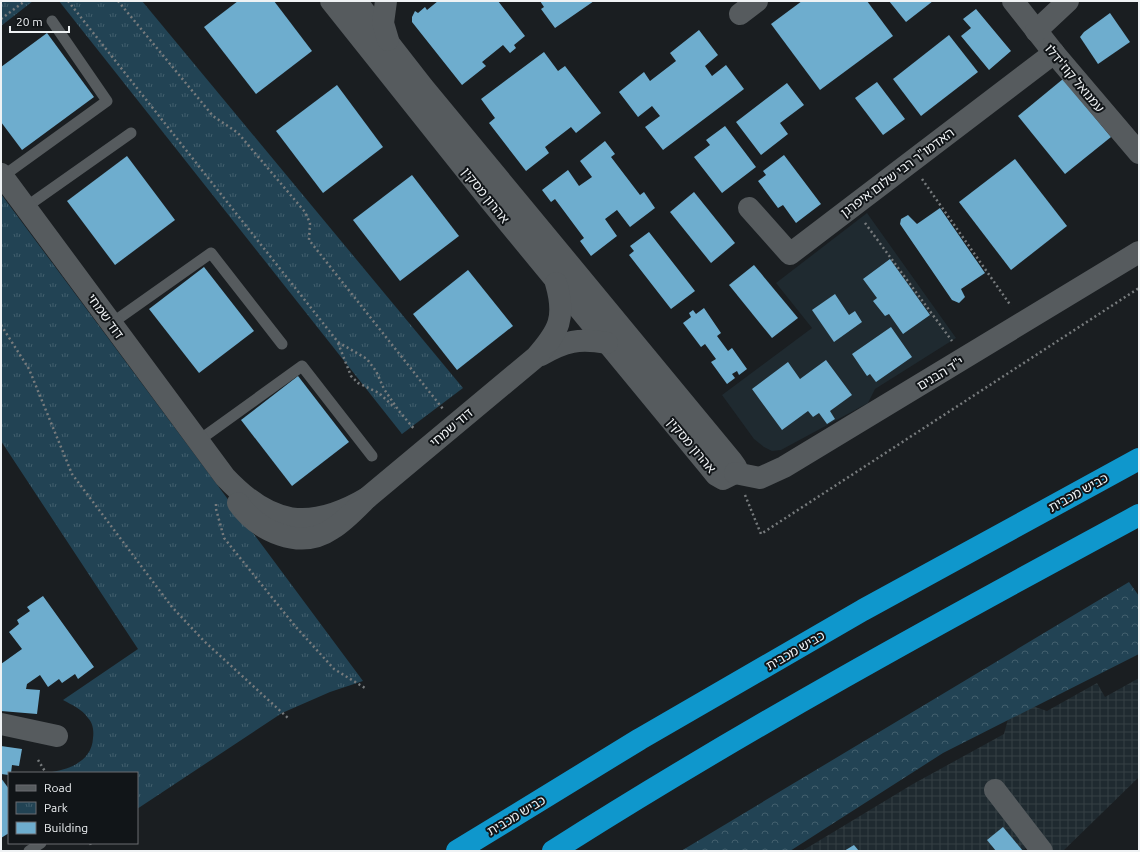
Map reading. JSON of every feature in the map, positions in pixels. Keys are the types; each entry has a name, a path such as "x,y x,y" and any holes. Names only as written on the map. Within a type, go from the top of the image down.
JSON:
{"highway":[{"name":"כביש מכבית","path":"457,851 640,739 863,610 1139,459"},
{"path":"553,851 712,753 802,701 986,598 1139,515"}],"street":[{"name":"אהרון מסקין","path":"331,1 555,280 716,475 723,479 735,473 736,467 731,460 428,93 356,1"},
{"path":"386,1 383,23 389,43"},
{"name":"עמנואל קוז'ידלו","path":"1013,1 1054,53 1139,153"},
{"path":"1036,31 1068,1"},
{"name":"האדמו\"ר רבי שלום איפרגן","path":"749,208 790,254 1054,53"},
{"name":"דוד שמחי","path":"2,175 204,449 236,489 262,509 275,515 290,519 316,518 348,509 366,498 536,357 552,339 561,315 561,301 555,280"},
{"name":"י\"ד הבנים","path":"735,473 760,478 784,467 1139,252"},
{"name":"דוד שמחי","path":"536,357 560,344 577,340 607,343"},
{"path":"1,724 57,736"},
{"path":"995,790 1042,851"}],"lane":[{"path":"2,175 107,101 52,21"},
{"path":"26,207 131,133"},
{"path":"112,323 211,253 282,344"},
{"path":"204,449 302,366 372,456"},
{"path":"29,851 40,844"}],"path":[{"path":"1,19 24,1"},
{"path":"68,1 338,342 351,376 358,384 379,393 399,411"},
{"path":"118,1 213,116 238,133 304,212 310,223 309,240 455,424"},
{"path":"910,163 1023,323"},
{"path":"852,207 964,358"},
{"path":"735,473 761,534 1139,288"},
{"path":"1,325 29,369 72,474 172,607 204,641 288,718"},
{"path":"338,342 367,359 376,371 384,389 399,411 429,446"},
{"path":"217,502 216,509 224,538 237,556 295,626 334,669 365,688"},
{"path":"38,760 45,772"}],"shaded area":[{"path":"867,213 956,338 875,389 868,403 781,450 772,451 754,439 722,395 812,328 776,283"},
{"path":"1139,678 1139,777 1063,851 1042,851 1035,841 1022,851 802,851 913,784 1004,734 1008,719 1032,706 1047,711 1097,683 1105,697"}],"green space":[{"path":"1,1 33,1 1,26"},
{"path":"59,1 142,1 463,388 402,434"},
{"path":"1,194 363,681 330,692 282,713 138,808 138,772 52,772 73,766 85,758 92,746 93,727 90,720 80,710 63,700 138,649 1,441"},
{"path":"1129,582 1139,596 1139,654 943,753 790,851 681,851"}],"building":[{"path":"238,1 274,1 312,51 256,94 204,27"},
{"path":"438,1 498,1 525,36 514,45 516,48 510,53 503,45 482,62 486,66 462,85 412,22 412,17 415,11 418,13 425,7 427,10"},
{"path":"540,1 594,1 555,28 541,9 544,7"},
{"path":"802,1 867,1 893,36 820,90 771,24"},
{"path":"889,1 933,1 906,22"},
{"path":"976,9 1011,51 989,70 961,36 971,28 963,19"},
{"path":"1110,13 1130,42 1098,64 1080,37 1084,32"},
{"path":"699,30 718,55 705,66 712,76 726,65 744,89 663,150 645,127 660,116 652,106 638,117 619,92 644,72 650,81 676,61 670,53"},
{"path":"47,33 94,97 22,150 1,122 1,67"},
{"path":"949,35 978,72 921,116 893,79"},
{"path":"544,52 558,71 565,66 601,113 576,133 571,127 545,147 549,153 526,171 489,123 495,118 481,99"},
{"path":"1063,79 1111,137 1065,174 1018,116"},
{"path":"877,82 905,119 883,135 855,98"},
{"path":"787,83 804,105 780,123 788,134 761,155 736,122"},
{"path":"337,85 383,147 323,193 276,131"},
{"path":"725,126 756,167 722,193 694,157 710,145 706,140"},
{"path":"605,141 615,154 611,157 640,195 644,192 655,208 630,227 617,210 605,219 617,236 591,256 580,241 584,238 555,199 551,202 542,190 568,170 579,186 592,177 580,161"},
{"path":"784,155 821,204 796,223 783,205 778,208 758,181 766,175 763,171"},
{"path":"127,156 175,220 115,265 67,201"},
{"path":"1015,159 1067,226 1011,270 959,202"},
{"path":"412,175 459,236 400,281 353,220"},
{"path":"694,192 735,243 711,263 670,212"},
{"path":"940,208 985,273 961,289 965,297 959,303 952,300 900,224 901,219 908,215 917,224"},
{"path":"649,232 695,291 671,309 629,255 634,251 630,246"},
{"path":"890,259 930,315 903,334 889,314 885,316 873,301 877,298 863,279"},
{"path":"754,265 798,318 772,338 729,285"},
{"path":"204,267 254,331 199,373 149,309"},
{"path":"468,270 513,326 457,370 413,314"},
{"path":"835,294 849,315 855,311 862,322 834,342 812,310"},
{"path":"704,308 721,333 717,336 728,351 732,348 747,369 739,375 737,371 732,374 735,378 727,384 711,362 716,359 705,344 701,347 683,323 691,317 689,313 693,310 696,314"},
{"path":"891,327 912,357 876,382 870,374 867,376 852,354"},
{"path":"826,360 852,395 830,411 835,419 827,424 819,413 813,417 808,411 782,430 752,389 788,362 800,379"},
{"path":"298,376 349,442 292,486 241,420"},
{"path":"43,596 94,667 78,679 75,674 62,683 59,679 48,687 40,675 27,684 26,689 40,690 37,714 1,711 1,664 22,649 9,632 19,624 17,620 30,611 27,607"},
{"path":"1,746 22,749 19,766 12,765 11,772 8,772 8,775 1,774"},
{"path":"1,778 8,788 8,834 1,838"},
{"path":"1003,827 1023,851 996,851 987,840"},
{"path":"854,845 859,851 844,851"}]}
